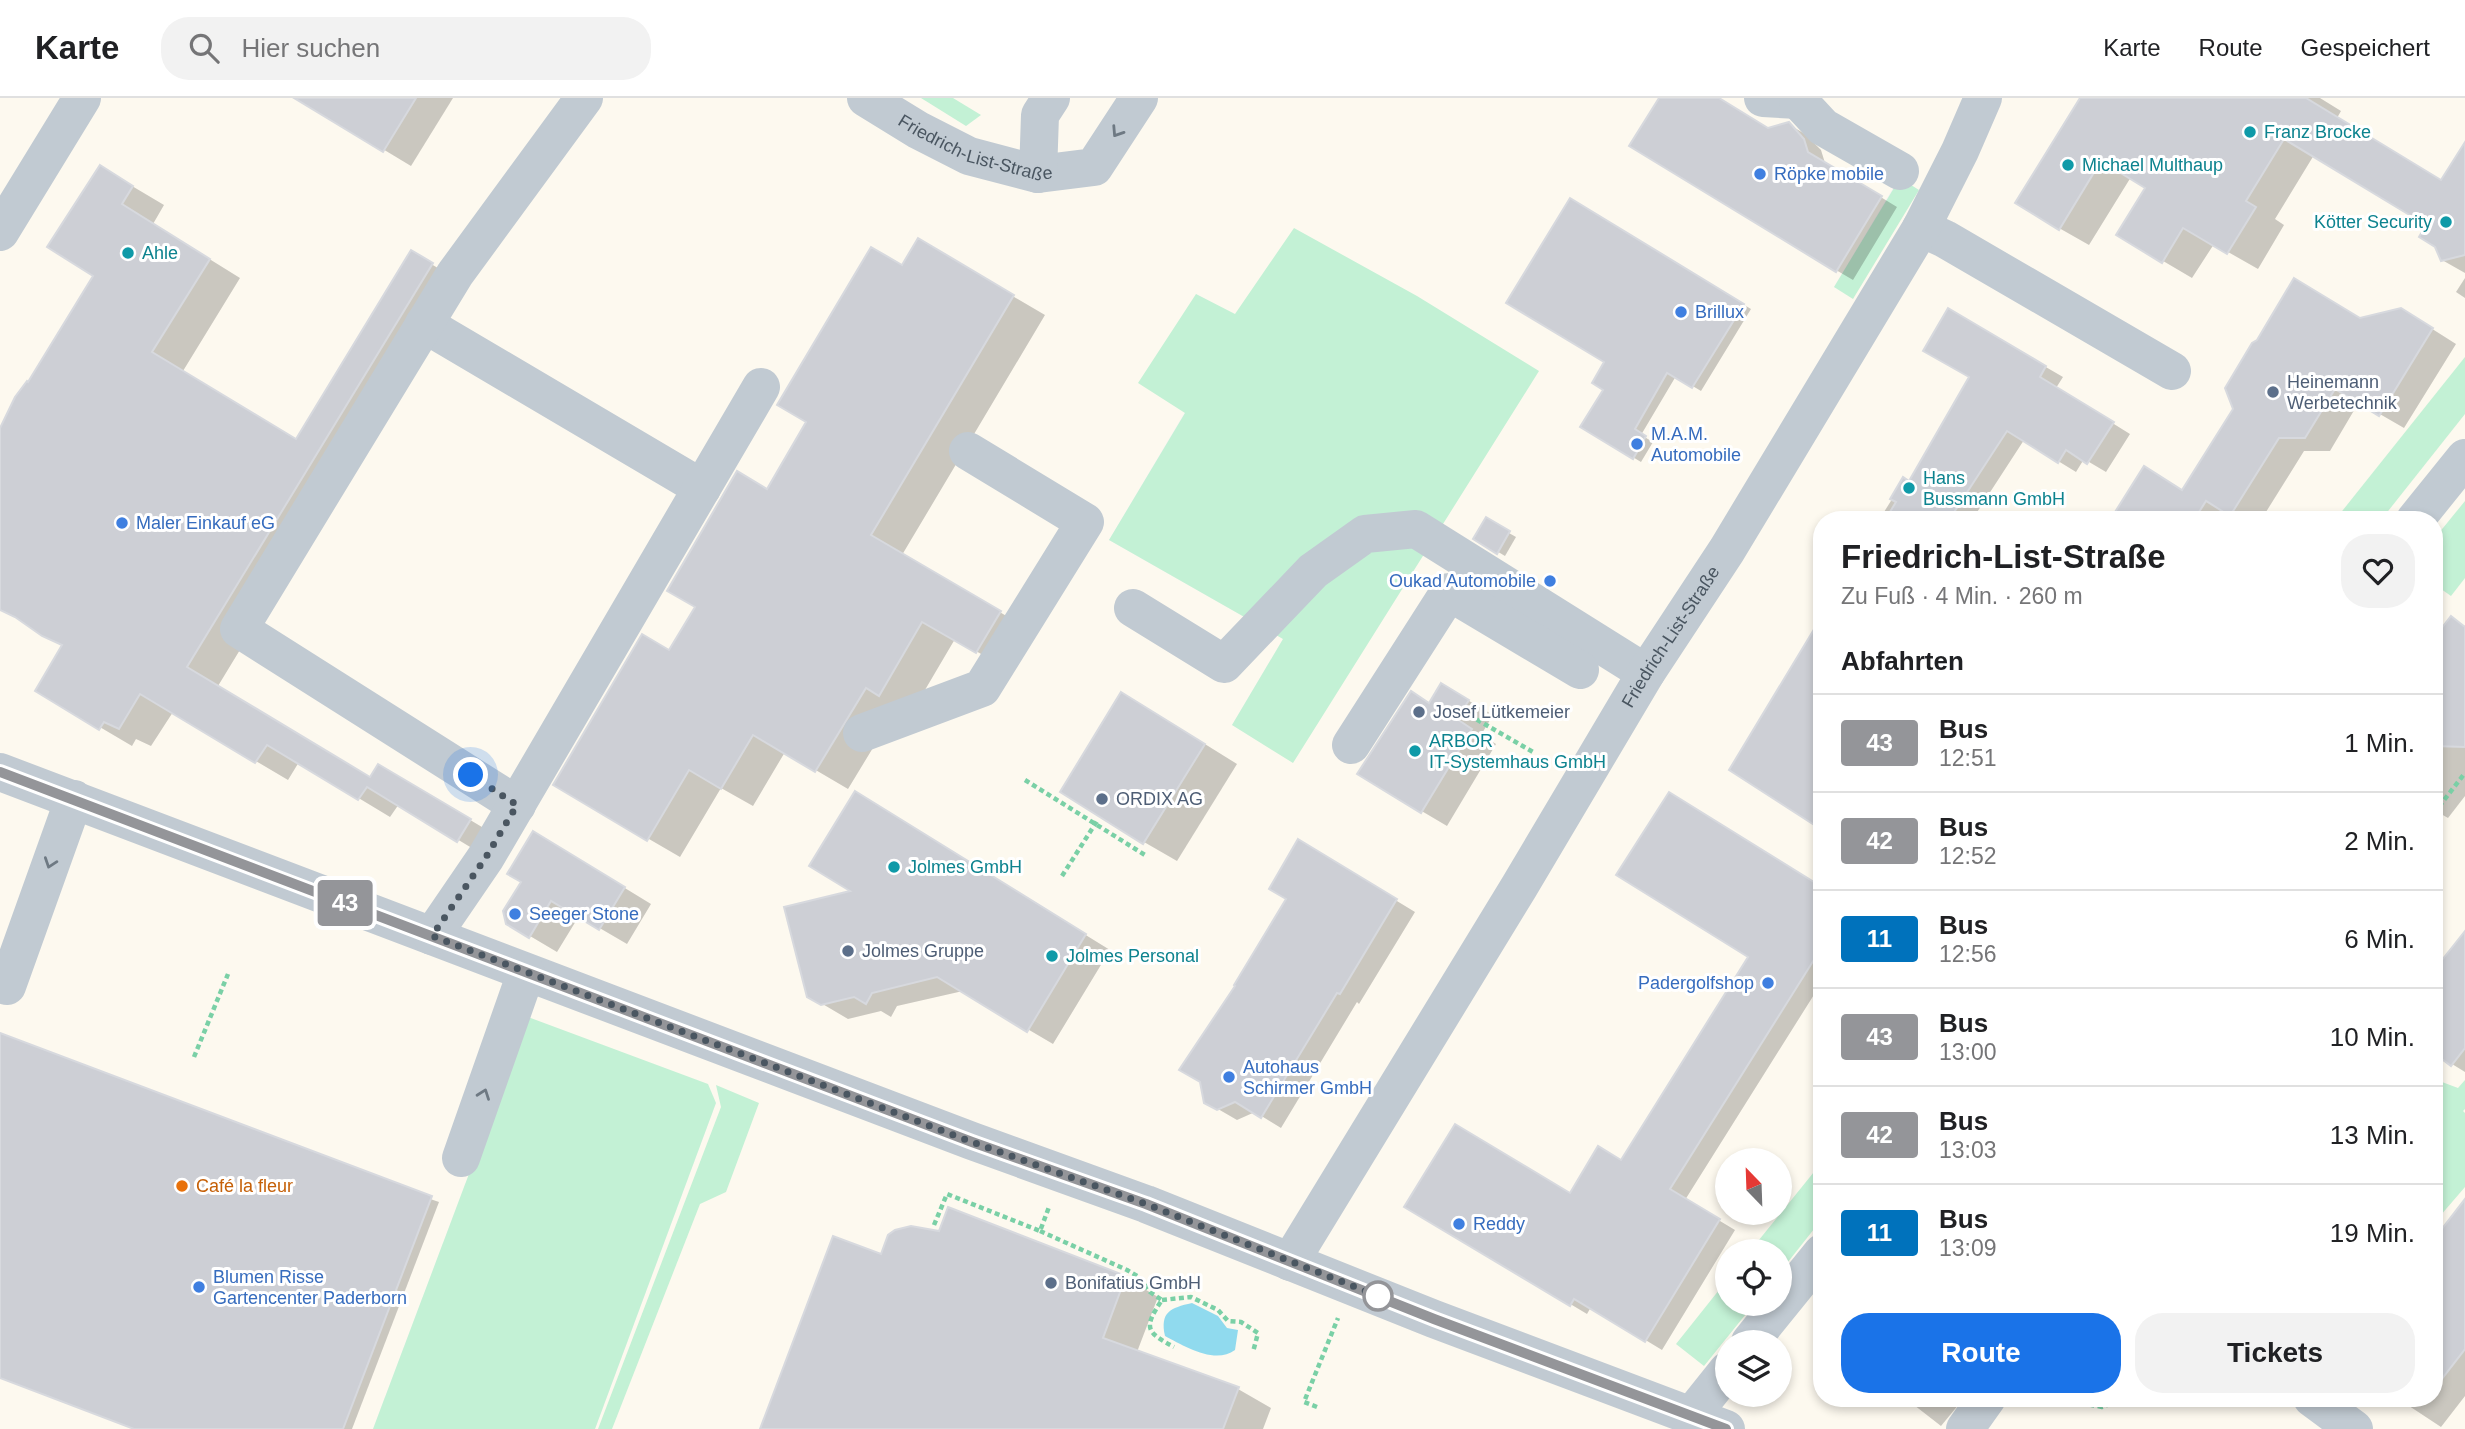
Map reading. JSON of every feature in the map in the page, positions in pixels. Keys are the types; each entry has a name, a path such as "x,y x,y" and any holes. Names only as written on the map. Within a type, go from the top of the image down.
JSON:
{"street":[{"path":"517,805 239,629 455,274 584,98"},
{"name":"Friedrich-List-Straße","path":"866,98 918,130 969,156 1038,174 1094,167 1139,98"},
{"path":"1038,174 1040,115 1051,98"},
{"name":"Friedrich-List-Straße","path":"1290,1262 1646,673 1727,550 1921,228 1955,162 1983,98"},
{"path":"1787,99 1823,127 1900,171"},
{"path":"0,232 73,101"},
{"path":"1921,228 1945,239 2172,371"},
{"path":"424,324 702,488"},
{"path":"432,936 486,857 761,387"},
{"path":"862,733 982,688 1085,522 968,451"},
{"path":"2422,511 2465,458"},
{"path":"1133,608 1224,664 1313,571 1365,534 1416,530 1646,673"},
{"path":"1351,744 1449,592 1580,670"},
{"path":"0,772 972,1142 1146,1204 1708,1423 1715,1404"},
{"path":"6,986 74,799"},
{"path":"461,1158 526,973"},
{"path":"1760,1330 1813,1264"},
{"path":"1965,1429 1981,1407"},
{"path":"2324,1407 2354,1429"}],"path":[{"path":"1462,711 1533,752"},
{"path":"2443,801 2465,773"},
{"path":"1025,780 1096,822 1144,855"},
{"path":"1062,876 1096,822"},
{"path":"194,1057 228,974"},
{"path":"934,1225 947,1194 1040,1231 1127,1270 1139,1277 1150,1292 1162,1300 1191,1297 1218,1310 1228,1321 1241,1322 1258,1333 1253,1352"},
{"path":"1040,1231 1051,1202"},
{"path":"1162,1300 1152,1314 1148,1327 1152,1335 1174,1347"},
{"path":"1317,1407 1304,1402 1339,1314"}],"shaded area":[{"path":"0,98 2465,98 2465,1429 595,1429 716,1103 528,1018 373,1429 0,1429","holes":["1899,178 1853,298 1834,287","1196,294 1235,315 1348,673 1293,762 1232,725 1283,639 1109,540 1185,412"]}],"green space":[{"path":"921,98 953,98 981,115 966,126"},
{"path":"1900,178 1919,190 1853,299 1834,287"},
{"path":"1294,228 1417,296 1539,371 1293,763 1232,725 1283,639 1109,540 1185,413 1138,383 1196,294 1235,314"},
{"path":"2465,357 2465,414 2388,511 2342,511"},
{"path":"2465,501 2465,578 2451,596 2443,590 2443,528"},
{"path":"528,1017 708,1084 716,1103 595,1429 373,1429"},
{"path":"2465,1080 2463,1111 2465,1187 2443,1213 2443,1082 2458,1088"},
{"path":"716,1085 759,1103 726,1192 700,1204 612,1429 598,1429 721,1107"},
{"path":"1813,1173 1813,1230 1792,1257 1792,1239 1760,1239 1771,1225 1792,1225 1792,1199"},
{"path":"1715,1295 1715,1316 1744,1316 1733,1330 1715,1330 1715,1352 1704,1366 1676,1344"}],"water":[{"path":"1192,1303 1218,1316 1227,1328 1238,1330 1235,1350 1218,1356 1209,1355 1165,1336 1164,1321 1168,1312"}],"building":[{"path":"294,98 416,98 383,152"},
{"name":"Röpke mobile","path":"1659,98 1719,98 1768,128 1789,122 1804,139 1808,152 1882,196 1836,272 1629,146"},
{"path":"2080,98 2306,98 2441,180 2465,142 2465,255 2441,261 2435,247 2419,237 2426,225 2284,139 2246,201 2256,207 2227,254 2183,228 2162,263 2116,235 2145,188 2101,161 2059,230 2015,203"},
{"name":"Maler Einkauf eG","path":"100,165 133,186 122,204 210,259 152,352 296,439 411,250 433,263 187,667 370,777 378,764 471,819 457,842 367,787 358,800 267,745 255,763 140,694 119,729 104,722 99,730 35,691 62,645 0,610 0,428 15,397 28,382 93,276 47,247"},
{"path":"1570,198 1744,304 1692,388 1667,373 1635,429 1646,436 1633,459 1580,427 1603,390 1592,383 1604,362 1506,303"},
{"path":"918,238 1014,295 871,535 1001,611 976,653 922,622 879,696 866,688 815,772 753,735 721,789 689,770 647,841 553,785 642,634 669,650 695,607 667,591 737,471 767,489 806,422 777,405 871,247 902,265"},
{"path":"2294,278 2360,318 2401,308 2433,328 2379,416 2335,389 2305,438 2279,438 2233,511 2222,511 2206,501 2200,511 2116,511 2144,466 2182,490 2233,409 2225,388 2252,343 2257,340"},
{"path":"1948,308 2046,366 2040,377 2114,422 2087,464 2066,450 2058,463 2007,431 1955,511 1890,511 1896,502 1890,499 1903,477 1909,481 1969,377 1923,351"},
{"path":"1486,517 1510,531 1497,554 1473,539"},
{"path":"2451,616 2465,627 2465,747 2443,746 2443,626"},
{"path":"1813,631 1813,824 1729,770"},
{"name":"ARBOR IT-Systemhaus GmbH","path":"1441,683 1469,700 1457,719 1472,729 1421,813 1357,774 1411,691 1429,703"},
{"path":"1121,692 1205,744 1143,844 1060,792"},
{"path":"855,791 1086,934 1027,1032 937,977 872,993 866,1004 854,997 821,1005 807,997 784,907 850,891 809,866"},
{"path":"1669,792 1813,881 1813,961 1670,1189 1715,1216 1716,1225 1645,1342 1574,1299 1570,1306 1404,1207 1455,1124 1570,1193 1598,1146 1621,1160 1748,957 1616,875"},
{"path":"533,831 625,887 599,930 551,901 529,938 506,924 503,911 521,882 507,874"},
{"path":"1298,839 1397,899 1261,1118 1235,1102 1217,1110 1204,1103 1200,1082 1179,1070 1235,986 1286,899 1269,889"},
{"path":"2465,931 2465,1048 2451,1066 2443,1060 2443,959"},
{"name":"Blumen Risse Gartencenter Paderborn","path":"0,1033 432,1196 343,1429 134,1429 0,1378"},
{"path":"2465,1199 2465,1349 2443,1377 2443,1227"},
{"path":"948,1207 1126,1276 1103,1338 1239,1387 1223,1429 760,1429 833,1236 881,1254 888,1235 895,1230 911,1226 939,1231"}],"bus line":[{"name":"43","path":"0,772 972,1142 1146,1204 1434,1319 1726,1429"}],"place":[{"name":"Franz Brocke","path":"2250,132"},
{"name":"Michael Multhaup","path":"2068,165"},
{"name":"Röpke mobile","path":"1760,174"},
{"name":"Kötter Security","path":"2446,222"},
{"name":"Ahle","path":"128,253"},
{"name":"Brillux","path":"1681,312"},
{"name":"Heinemann Werbetechnik","path":"2273,392"},
{"name":"M.A.M. Automobile","path":"1637,444"},
{"name":"Hans Bussmann GmbH","path":"1909,488"},
{"name":"Maler Einkauf eG","path":"122,523"},
{"name":"Oukad Automobile","path":"1550,581"},
{"name":"Josef Lütkemeier","path":"1419,712"},
{"name":"ARBOR IT-Systemhaus GmbH","path":"1415,751"},
{"name":"ORDIX AG","path":"1102,799"},
{"name":"Jolmes GmbH","path":"894,867"},
{"name":"Seeger Stone","path":"515,914"},
{"name":"Jolmes Gruppe","path":"848,951"},
{"name":"Jolmes Personal","path":"1052,956"},
{"name":"Padergolfshop","path":"1768,983"},
{"name":"Autohaus Schirmer GmbH","path":"1229,1077"},
{"name":"Café la fleur","path":"182,1186"},
{"name":"Reddy","path":"1459,1224"},
{"name":"Bonifatius GmbH","path":"1051,1283"},
{"name":"Blumen Risse Gartencenter Paderborn","path":"199,1287"}],"route":[{"path":"471,775 517,805 486,857 432,936 972,1142 1146,1204 1378,1296"}]}
